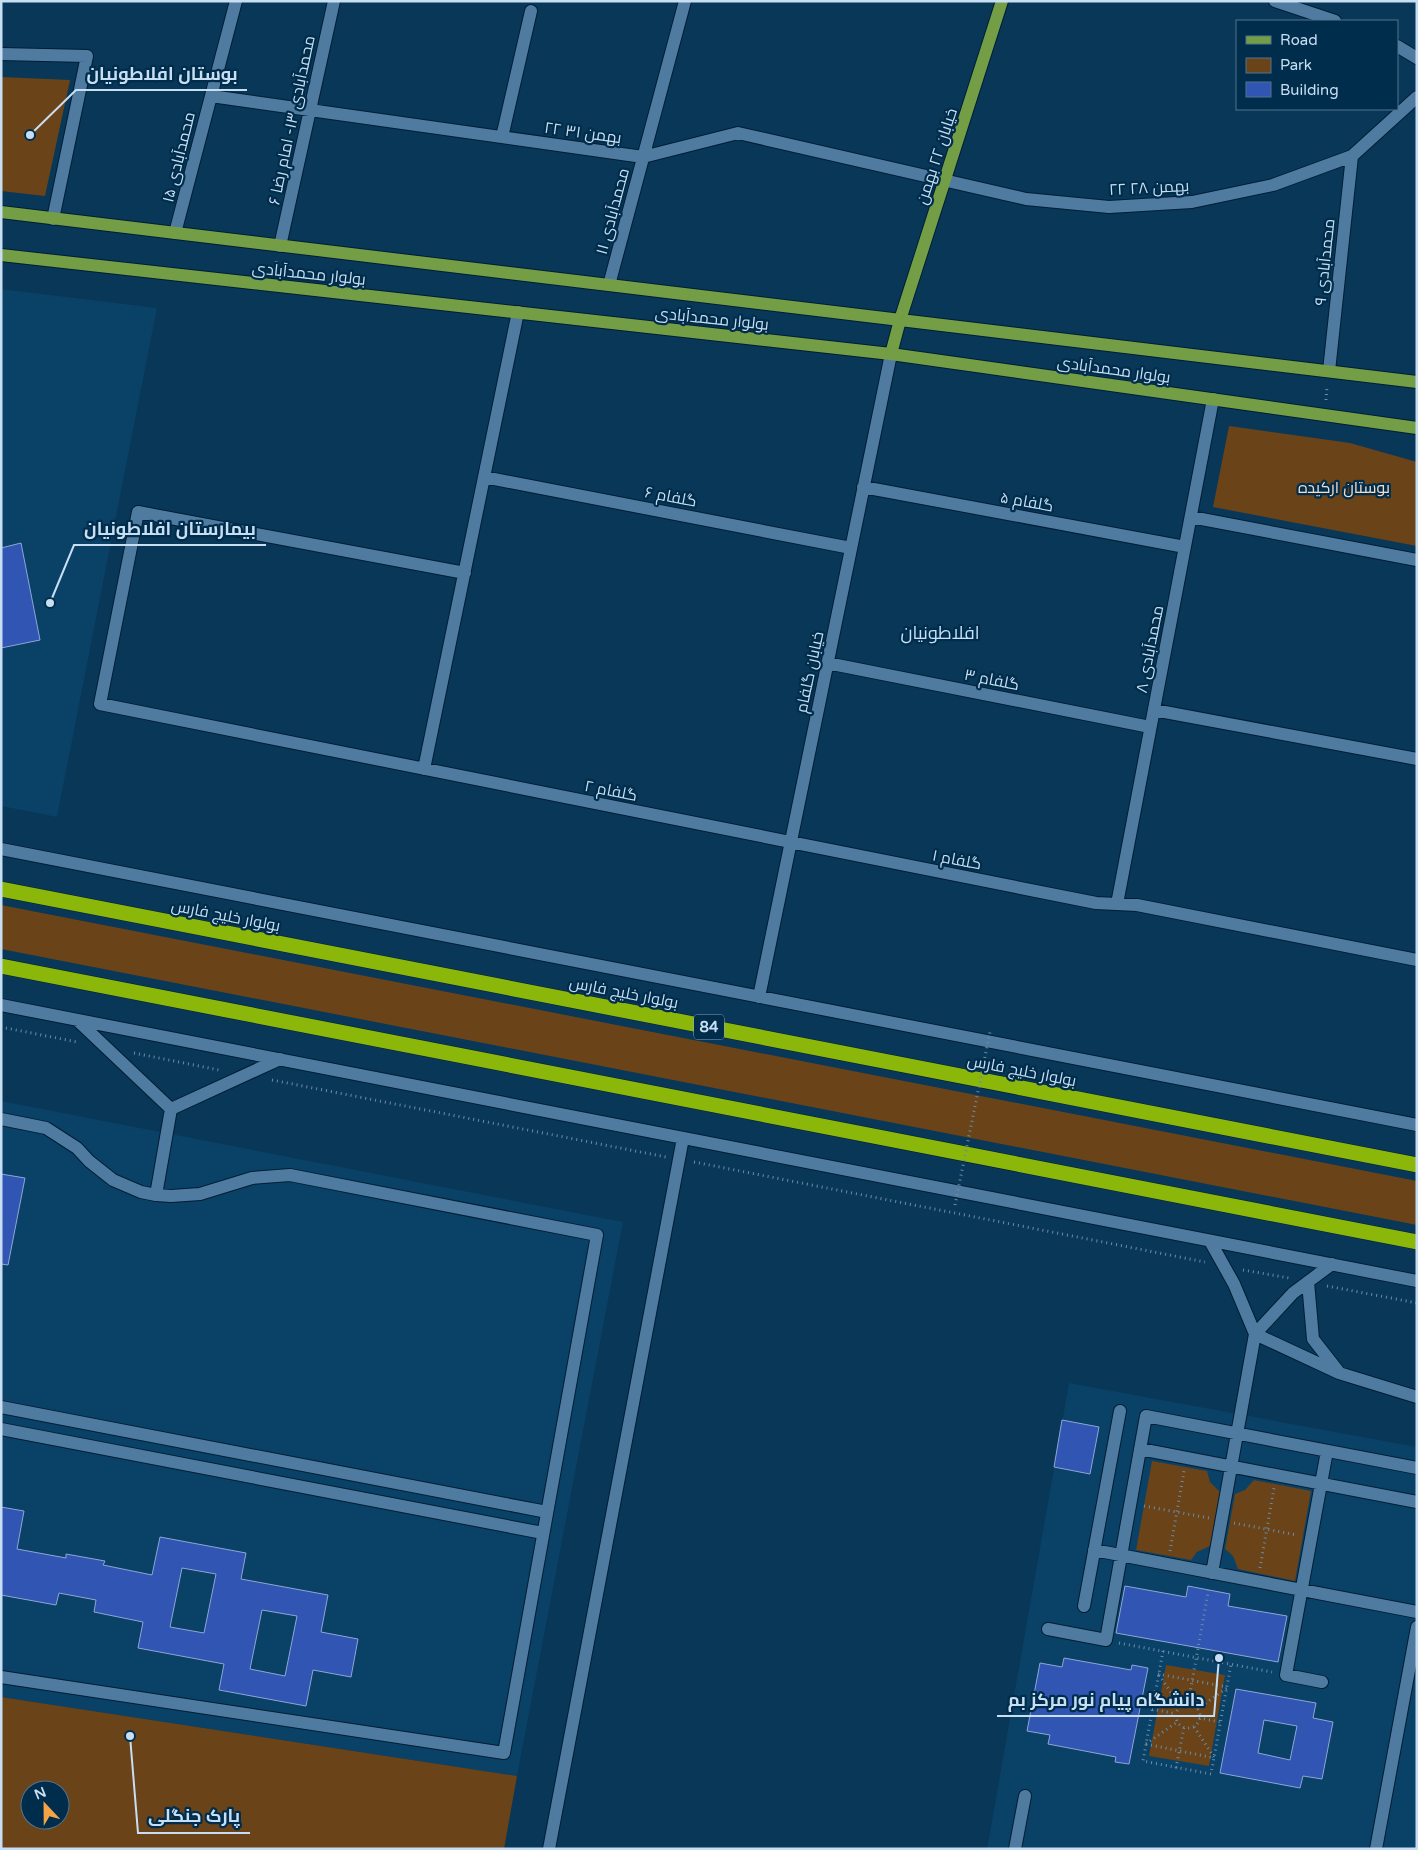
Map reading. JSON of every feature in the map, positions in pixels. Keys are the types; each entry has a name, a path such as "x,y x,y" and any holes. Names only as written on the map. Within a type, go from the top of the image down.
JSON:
{"highway":[{"name":"بولوار خلیج فارس","path":"1,889 1417,1165"},
{"path":"1,966 1417,1242"}],"main road":[{"name":"خیابان ۲۲ بهمن","path":"890,354 1002,1"},
{"name":"بولوار محمدآبادی","path":"1,212 1417,382"},
{"name":"بولوار محمدآبادی","path":"1,255 890,354 1417,428"}],"street":[{"name":"محمدآبادی ۱۵","path":"175,233 236,1"},
{"name":"محمدآبادی ۱۳- امام رضا ۶","path":"280,246 334,1"},
{"name":"محمدآبادی ۱۱","path":"609,285 685,1"},
{"path":"1275,1 1332,20"},
{"path":"502,137 531,11"},
{"path":"1398,47 1417,58"},
{"path":"1,54 87,56 52,219"},
{"name":"۲۲ بهمن ۳۱","path":"211,96 643,157 738,133 945,180"},
{"path":"1352,156 1417,97"},
{"name":"۲۲ بهمن ۲۸","path":"945,180 1026,200 1109,207 1192,202 1274,185 1352,156"},
{"name":"محمدآبادی ۹","path":"1329,371 1352,156"},
{"path":"424,769 518,312"},
{"name":"خیابان گلفام","path":"759,997 890,354"},
{"name":"محمدآبادی ۸","path":"1117,904 1214,399"},
{"name":"گلفام ۶","path":"484,477 851,548"},
{"name":"گلفام ۵","path":"863,487 1185,546"},
{"name":"گلفام ۲","path":"465,573 138,512 100,704 791,842"},
{"path":"1191,517 1417,560"},
{"name":"گلفام ۳","path":"827,663 1150,727"},
{"path":"1154,710 1417,759"},
{"name":"گلفام ۱","path":"791,842 1096,904 1137,905 1417,960"},
{"path":"1,849 1417,1125"},
{"path":"1,1005 1417,1281"},
{"path":"76,1020 171,1109"},
{"path":"171,1109 280,1059"},
{"path":"156,1195 171,1109"},
{"path":"1,1119 46,1128 76,1148 113,1180 141,1192 156,1195 186,1196 200,1194 252,1178 290,1175 597,1235 504,1753 1,1676"},
{"path":"549,1849 683,1138"},
{"path":"1210,1240 1234,1284 1255,1334 1339,1373 1417,1397"},
{"path":"1212,1573 1255,1334 1292,1293 1332,1264"},
{"path":"1308,1282 1313,1340 1339,1373"},
{"path":"1,1407 547,1512"},
{"path":"1084,1606 1120,1411"},
{"path":"1048,1629 1106,1640 1146,1416 1417,1468"},
{"path":"1,1429 543,1534"},
{"path":"1140,1449 1417,1502"},
{"path":"1322,1682 1286,1675 1327,1451"},
{"path":"1094,1550 1417,1612"},
{"path":"1376,1849 1417,1627"},
{"path":"1015,1849 1025,1796"}],"path":[{"path":"272,285 280,246"},
{"path":"1324,415 1329,371"},
{"path":"1,1027 78,1042"},
{"path":"955,1204 990,1032"},
{"path":"106,1048 1417,1303"},
{"path":"1167,1564 1186,1458"},
{"path":"1257,1582 1276,1475"},
{"path":"1188,1704 1209,1590"},
{"path":"1106,1640 1286,1675"},
{"path":"1163,1651 1143,1761 1176,1768 1211,1774 1231,1664"},
{"path":"1158,1674 1227,1688"},
{"path":"1158,1674 1181,1707"},
{"path":"1197,1709 1227,1688"},
{"path":"1184,1728 1178,1722 1176,1714 1181,1707 1188,1704"},
{"path":"1188,1704 1197,1709 1200,1718"},
{"path":"1152,1709 1176,1714"},
{"path":"1200,1718 1221,1722"},
{"path":"1194,1727 1200,1718"},
{"path":"1146,1744 1178,1722"},
{"path":"1194,1727 1214,1758"},
{"path":"1184,1728 1194,1727"},
{"path":"1176,1768 1184,1728"},
{"path":"1146,1744 1214,1758"}],"shaded area":[{"path":"1,289 157,308 57,817 1,806"},
{"path":"1,1101 623,1222 517,1776 1,1697"},
{"path":"1069,1383 1417,1447 1417,1849 987,1849"}],"green space":[{"path":"1,77 70,80 45,196 1,191"},
{"name":"بوستان ارکیده","path":"1229,426 1350,443 1417,462 1417,546 1213,507"},
{"path":"1,905 1417,1181 1417,1225 1,949"},
{"path":"1152,1461 1207,1471 1210,1482 1220,1492 1210,1546 1197,1552 1191,1560 1136,1550"},
{"path":"1254,1480 1311,1491 1295,1581 1238,1569 1233,1556 1225,1549 1235,1494 1245,1490"},
{"path":"1166,1665 1225,1675 1209,1766 1149,1756"},
{"path":"1,1697 517,1776 504,1849 1,1849"}],"building":[{"path":"21,543 40,640 1,648 1,548"},
{"path":"1,1174 25,1178 8,1265 1,1264"},
{"path":"1062,1420 1099,1427 1090,1474 1054,1467"},
{"path":"1,1507 24,1511 17,1549 66,1558 66,1554 105,1561 103,1565 152,1575 160,1537 246,1553 241,1579 328,1595 321,1632 358,1639 351,1677 313,1670 306,1706 219,1690 224,1664 138,1648 143,1622 94,1612 96,1600 59,1593 56,1605 1,1595","holes":["182,1568 216,1574 204,1633 170,1627","262,1610 297,1616 285,1676 250,1669"]},
{"path":"1125,1586 1186,1597 1188,1586 1230,1594 1228,1606 1287,1616 1278,1662 1116,1633"},
{"path":"1064,1658 1131,1670 1132,1665 1148,1668 1129,1764 1115,1762 1116,1757 1048,1744 1050,1735 1027,1731 1040,1663 1062,1667"},
{"path":"1236,1689 1316,1703 1313,1718 1333,1722 1322,1779 1303,1776 1300,1788 1220,1773","holes":["1264,1720 1297,1726 1290,1760 1258,1753"]}],"place":[{"name":"بوستان افلاطونیان","path":"30,135"},
{"name":"بیمارستان افلاطونیان","path":"50,603"},
{"name":"دانشگاه پیام نور مرکز بم","path":"1219,1658"},
{"name":"پارک جنگلی","path":"130,1736"}],"district":[{"name":"افلاطونیان","path":"940,633"}]}
